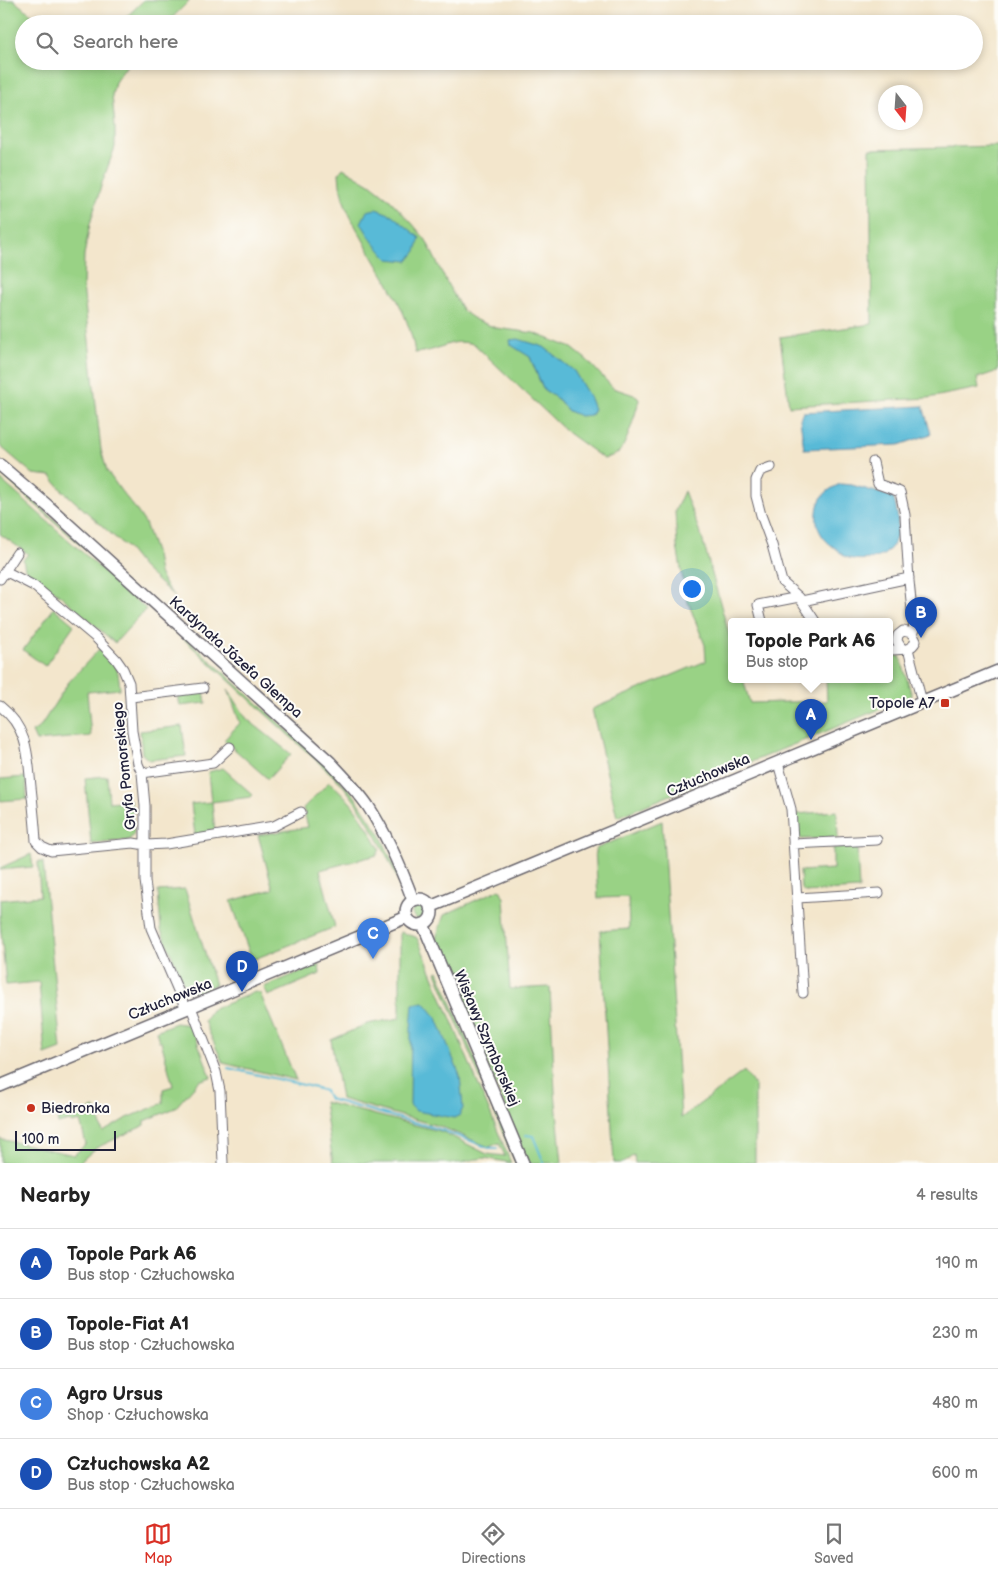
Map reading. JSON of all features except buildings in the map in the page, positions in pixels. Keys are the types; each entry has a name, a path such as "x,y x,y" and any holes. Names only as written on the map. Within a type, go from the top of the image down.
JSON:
{"main road":[{"name":"Kardynała Józefa Glempa","path":"0,465 56,513 330,762 367,804 377,820 393,850 414,900"},
{"name":"Człuchowska","path":"430,907 998,671"},
{"path":"414,900 424,900 430,907 430,918 423,924 415,924 408,920 407,907 414,900"},
{"name":"Człuchowska","path":"0,1086 407,917"},
{"name":"Wisławy Szymborskiej","path":"423,924 523,1163"}],"street":[{"path":"873,462 878,484 900,492 905,516 914,630 912,633"},
{"path":"771,467 760,471 756,480 756,496 782,582 800,599 813,618"},
{"path":"3,574 17,553"},
{"name":"Gryfa Pomorskiego","path":"3,574 34,586 96,638 116,659 129,683 132,731 138,764 142,773 145,806 145,882 151,928 216,1072 220,1091 223,1163"},
{"path":"761,618 758,605 909,578"},
{"path":"893,650 905,649 915,644 915,638 912,633 903,631 898,635 898,644 905,649 922,702"},
{"path":"131,697 203,688"},
{"path":"0,706 19,726 27,748 36,841 42,847 51,851 133,843 146,845 214,837 274,826 301,812"},
{"path":"142,773 213,763 230,747"},
{"path":"778,763 791,809 803,993"},
{"path":"793,844 877,840"},
{"path":"797,898 879,893"}],"green space":[{"path":"0,0 15,0 33,15 15,15 15,70 124,70 115,82 112,95 115,147 90,224 84,255 83,286 101,450 107,471 145,523 156,555 159,573 165,585 175,597 143,568 127,548 62,490 51,476 33,474 0,446"},
{"path":"144,0 190,0 175,15 128,15"},
{"path":"998,146 998,371 977,378 979,388 928,398 789,406 780,337 872,324 870,149"},
{"path":"343,168 370,184 388,198 411,222 426,240 463,311 476,320 496,328 534,333 572,348 587,360 613,388 637,396 639,400 633,420 619,452 604,459 568,433 474,344 454,343 415,353 412,337 401,307 346,207 341,191 339,173","holes":["530,357 568,411 559,400 543,389"]},
{"path":"0,470 328,767 354,795 381,836 403,887 401,888 382,846 367,820 341,783 0,473"},
{"path":"0,479 146,609 115,643 61,596 25,569 23,560 28,554 0,534"},
{"path":"684,491 702,538 728,631 728,683 744,683 750,703 827,701 826,683 893,683 893,657 900,656 912,696 617,817 592,709 706,661 705,645 686,597 677,546 675,511"},
{"path":"54,608 74,625 45,666 23,650"},
{"path":"100,648 116,666 120,689 87,692 91,736 36,741 32,732 40,727 68,683"},
{"path":"228,689 247,719 291,754 268,779 224,740 240,723"},
{"path":"204,691 206,703 180,706 178,695"},
{"path":"182,726 186,756 149,760 142,754 140,731"},
{"path":"223,768 253,795 251,797 212,802 215,832 195,835 191,804 211,802 208,772"},
{"path":"107,776 109,802 131,800 134,834 129,840 91,844 85,778"},
{"path":"26,777 27,799 0,801 0,779"},
{"path":"329,782 352,804 380,849 377,855 320,870 335,927 252,960 231,901 273,889 258,835 308,827 303,808"},
{"path":"837,811 838,838 802,839 797,836 796,814"},
{"path":"662,821 681,1118 744,1071 755,1086 755,1163 635,1163 634,1155 623,1163 614,1163 600,931 629,929 628,897 598,898 595,849"},
{"path":"857,847 859,889 805,892 801,889 800,871 833,869 833,848"},
{"path":"31,854 33,867 0,870 0,868"},
{"path":"38,862 43,862 61,1049 45,1055 39,982 6,985 0,922 0,900 40,896"},
{"path":"185,889 215,985 196,993 185,987 161,930 158,891"},
{"path":"500,889 504,898 510,989 550,987 555,1092 562,1163 528,1163 436,938 444,915"},
{"path":"419,905 424,907 426,912 424,917 419,919 414,917 412,912 414,907"},
{"path":"400,932 416,937 418,940 511,1163 485,1158 461,1163 333,1163 324,1102 443,1132 487,1154 505,1156 499,1143 489,1147 442,1127 341,1099 331,1040 367,1024 400,1018"},
{"path":"319,964 320,974 268,996 264,987"},
{"path":"438,971 519,1163 516,1163 512,1155 436,972"},
{"path":"255,992 260,993 296,1080 223,1063 204,1021 211,1010"},
{"path":"175,1023 191,1025 211,1077 199,1081 175,1108 145,1121 145,1125 96,1148 79,1163 0,1163 0,1139 74,1155 86,1144 80,1121 58,1124 57,1117 59,1119 95,1108 103,1132 125,1119 163,1103 163,1089 173,1086 161,1041 159,1041 156,1031"}],"water":[{"path":"376,209 392,215 420,238 416,251 408,261 388,259 373,242 361,223 367,211"},
{"path":"518,339 544,347 574,371 589,396 594,409 591,415 580,416 568,411 559,400 543,389 530,357 511,345 510,340"},
{"path":"923,406 931,434 899,445 804,449 800,419 803,412"},
{"path":"840,484 852,485 893,497 898,518 897,533 892,547 884,555 863,560 846,557 826,541 820,533 817,523 819,502 827,492"},
{"path":"424,1002 437,1018 460,1076 463,1108 460,1115 454,1118 416,1111 410,1105 413,1004"}],"waterway":[{"path":"228,1068 325,1091 329,1099 442,1130 489,1148 497,1148"},
{"path":"526,1135 533,1136 544,1163"}],"place":[{"name":"Topole-Fiat A1","path":"921,638"},
{"name":"Topole A7","path":"945,703"},
{"name":"Topole Park A6","path":"811,740"},
{"name":"Agro Ursus","path":"373,959"},
{"name":"Człuchowska A2","path":"242,992"},
{"name":"Biedronka","path":"31,1108"}]}
